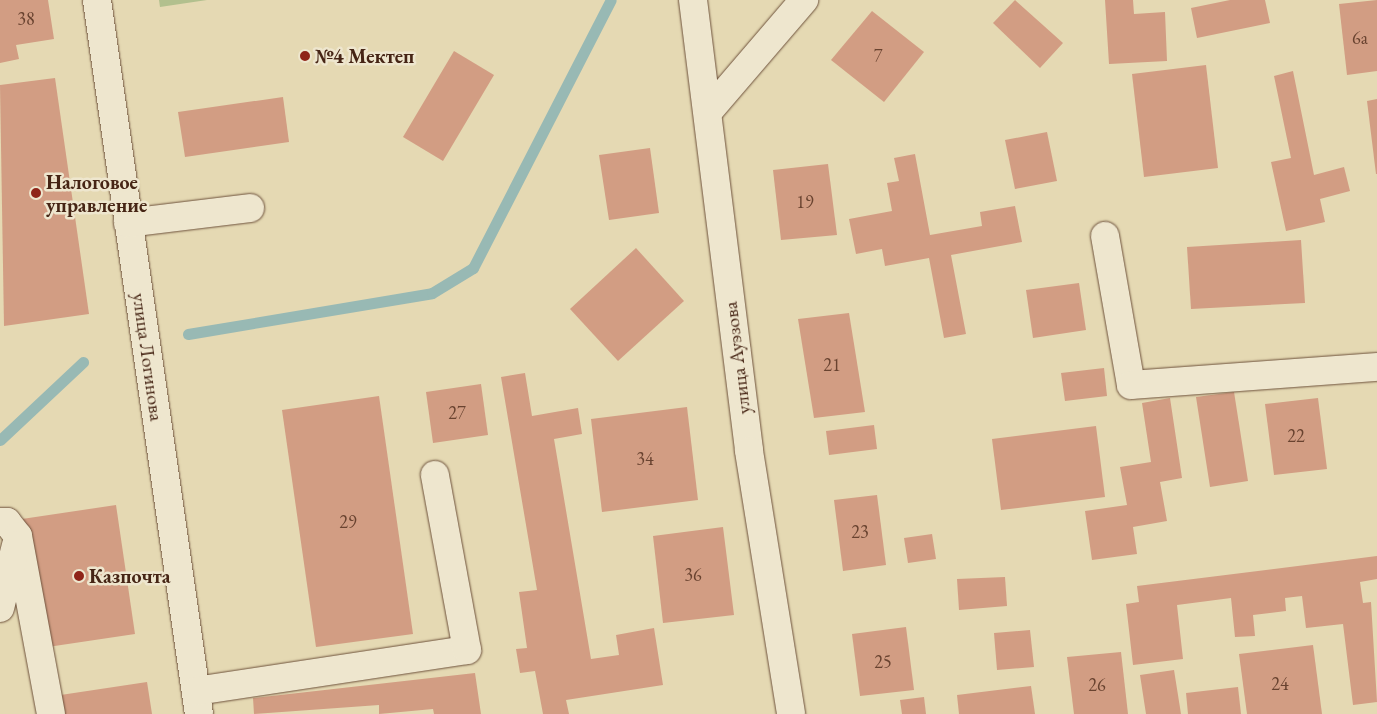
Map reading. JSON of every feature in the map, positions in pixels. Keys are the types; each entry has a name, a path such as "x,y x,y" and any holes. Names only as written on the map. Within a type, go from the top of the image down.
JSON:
{"street":[{"name":"улица Логинова","path":"96,0 198,703"},
{"name":"улица Ауэзова","path":"693,0 748,451 791,714"},
{"path":"708,112 804,0"},
{"path":"128,223 250,208"},
{"path":"1105,236 1131,385 1377,367"},
{"path":"198,703 467,650 435,475"},
{"path":"0,608 9,529"},
{"path":"9,529 51,714"}],"green space":[{"path":"159,0 207,0 160,7"}],"building":[{"path":"0,0 48,0 54,39 16,45 19,59 0,63"},
{"path":"1015,0 1063,43 1040,68 993,23"},
{"path":"1105,0 1133,0 1134,14 1165,12 1167,61 1109,64"},
{"path":"1230,0 1265,0 1270,23 1197,38 1191,8"},
{"path":"1377,0 1377,71 1347,75 1339,4"},
{"path":"872,11 924,52 884,102 831,60"},
{"path":"454,51 494,75 443,161 403,137"},
{"path":"1206,65 1218,168 1144,177 1132,74"},
{"path":"1293,71 1314,175 1344,167 1350,191 1320,199 1325,222 1286,231 1271,162 1291,158 1274,76"},
{"name":"Налоговое управление","path":"55,78 89,314 4,326 0,85"},
{"path":"283,97 289,142 185,157 178,112"},
{"path":"1377,99 1377,174 1376,174 1367,101"},
{"path":"1047,132 1057,181 1015,189 1005,140"},
{"path":"650,148 659,213 609,220 599,155"},
{"path":"915,154 930,235 982,226 980,212 1015,206 1022,242 951,255 966,334 944,338 929,258 885,266 882,249 856,254 849,219 892,211 887,183 899,181 894,158"},
{"path":"828,164 837,235 781,240 773,170"},
{"path":"1301,240 1305,303 1191,309 1187,247"},
{"path":"636,248 684,301 618,361 570,309"},
{"path":"1079,283 1086,330 1033,338 1026,290"},
{"path":"849,313 865,412 814,418 798,319"},
{"path":"1104,368 1107,396 1065,401 1061,373"},
{"path":"525,373 532,416 578,408 582,434 554,439 591,659 619,655 616,635 654,628 663,685 566,700 569,714 543,714 535,671 520,673 516,649 527,648 519,592 537,590 501,377"},
{"path":"481,384 488,435 433,443 426,392"},
{"path":"1234,392 1248,481 1210,487 1196,397"},
{"path":"379,396 413,634 316,647 282,410"},
{"path":"1170,398 1182,478 1160,482 1167,521 1133,527 1137,554 1092,560 1085,511 1127,505 1120,467 1151,462 1142,403"},
{"path":"1318,398 1327,469 1274,475 1265,404"},
{"path":"687,407 698,500 602,512 591,419"},
{"path":"874,425 877,449 829,455 826,431"},
{"path":"1096,426 1105,497 1001,510 992,439"},
{"path":"877,495 886,565 843,571 834,500"},
{"name":"Казпочта","path":"116,505 135,634 41,648 22,519"},
{"path":"723,527 734,615 663,623 653,536"},
{"path":"932,534 936,559 908,563 904,538"},
{"path":"1377,556 1377,579 1360,582 1363,603 1371,602 1377,702 1353,705 1343,624 1306,628 1302,596 1285,598 1286,611 1253,615 1255,636 1235,637 1231,598 1177,605 1183,659 1133,665 1126,604 1139,602 1137,586"},
{"path":"1005,577 1007,606 959,610 957,579"},
{"path":"906,627 914,690 860,696 852,634"},
{"path":"1030,630 1034,667 997,670 994,633"},
{"path":"1313,645 1322,714 1247,714 1239,654"},
{"path":"1121,652 1128,714 1074,714 1067,657"},
{"path":"1174,670 1181,714 1146,714 1140,675"},
{"path":"475,673 481,714 434,714 433,709 379,714 379,705 254,714 253,698"},
{"path":"147,682 152,714 57,714 54,696"},
{"path":"1031,686 1035,714 959,714 957,695"},
{"path":"1238,687 1241,714 1188,714 1186,693"},
{"path":"924,697 926,714 902,714 900,700"}],"waterway":[{"path":"188,334 432,293 473,268 611,0"},
{"path":"0,440 83,362"}],"place":[{"name":"№4 Мектеп","path":"305,56"},
{"name":"Налоговое управление","path":"36,193"},
{"name":"Казпочта","path":"79,576"}]}
